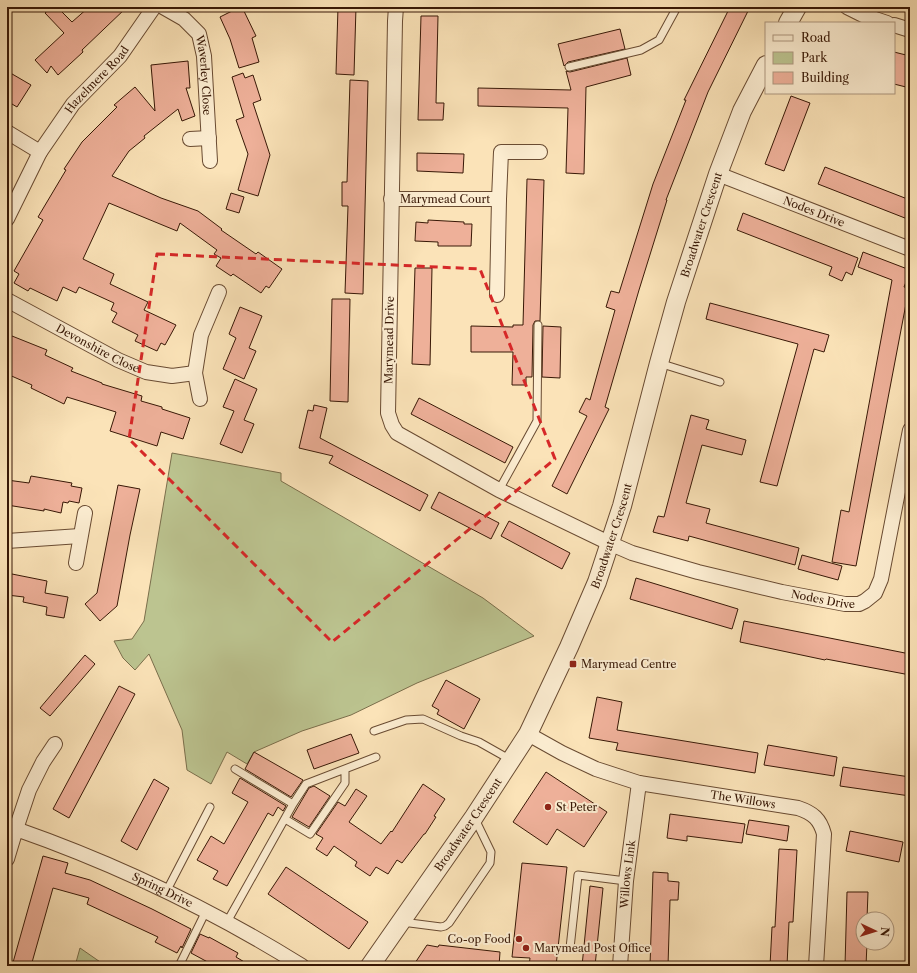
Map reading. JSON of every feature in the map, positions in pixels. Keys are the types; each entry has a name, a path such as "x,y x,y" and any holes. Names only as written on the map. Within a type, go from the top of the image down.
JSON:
{"street":[{"name":"Hazelmere Road","path":"7,220 40,152 73,104 120,56 154,7"},
{"name":"Waverley Close","path":"163,7 184,19 199,34 204,56 210,161"},
{"name":"Marymead Drive","path":"396,7 391,199 388,413 392,425 397,434 499,490 609,543"},
{"path":"789,22 797,7"},
{"path":"846,7 884,22"},
{"path":"895,25 910,30"},
{"name":"Broadwater Crescent","path":"370,966 474,817 528,734 569,648 597,582 622,506 676,302 718,174 742,111 765,67"},
{"path":"7,132 40,152"},
{"path":"190,139 209,138"},
{"name":"Marymead Court","path":"497,294 501,152 540,152"},
{"name":"Nodes Drive","path":"718,174 910,249"},
{"name":"Marymead Court","path":"391,199 499,199"},
{"path":"200,399 194,373 201,335 219,292"},
{"name":"Devonshire Close","path":"7,300 118,360 146,372 172,376 194,373"},
{"name":"Nodes Drive","path":"609,543 632,553 698,572 782,592 845,604 859,604 875,593 881,579 910,430"},
{"path":"76,563 84,513"},
{"path":"7,541 80,536"},
{"name":"The Willows","path":"528,734 562,753 596,769 639,783 798,808 815,816 819,820 824,834 816,966"},
{"path":"7,859 29,790 43,762 55,744"},
{"name":"Willows Link","path":"620,966 626,882 639,783"},
{"name":"Spring Drive","path":"16,829 63,845 206,910 302,966"}],"lane":[{"path":"569,67 641,50 654,43 659,40 677,7"},
{"path":"499,490 537,421 538,325"},
{"path":"659,363 720,382"},
{"path":"374,731 406,720 423,719 461,736 479,742 511,760"},
{"path":"228,922 293,804 306,784 376,757"},
{"path":"285,819 310,834 345,783 345,769"},
{"path":"235,770 293,804"},
{"path":"166,892 210,807"},
{"path":"402,922 441,927 449,923 490,863 491,852 474,817"},
{"path":"570,948 578,875 626,882"},
{"path":"179,966 206,910"}],"highlighted area":[{"path":"157,254 480,269 555,459 332,642 129,439"}],"green space":[{"path":"172,453 281,473 281,481 483,598 534,636 417,683 351,715 302,731 254,752 247,764 227,752 211,784 187,770 182,730 149,654 135,670 123,658 114,641 132,639 144,621"},
{"path":"80,948 106,966 75,966"}],"building":[{"path":"52,7 57,7 72,22 89,7 127,7 58,75 51,66 47,73 35,60 64,33 45,13"},
{"path":"242,7 256,36 252,38 259,62 239,68 230,39 220,17"},
{"path":"338,7 356,7 354,75 336,74"},
{"path":"730,7 750,7 708,92 666,200 605,407 609,409 567,494 552,486 587,416 579,412 586,398 590,400 615,310 606,307 611,291 619,293 653,184 686,100 684,100"},
{"path":"421,16 438,16 436,103 444,103 443,120 418,120"},
{"path":"620,29 625,49 568,62 564,66 558,44"},
{"path":"895,52 910,56 910,88 895,84"},
{"path":"627,58 631,75 586,87 584,174 566,173 568,108 478,106 478,88 571,90 566,71 570,72"},
{"path":"188,61 190,88 186,88 195,116 182,121 178,109 144,136 145,138 129,151 112,176 161,198 198,211 222,229 221,230 256,254 258,252 282,269 269,288 266,286 261,293 233,274 231,276 216,266 221,258 214,254 217,250 180,223 177,231 109,203 83,259 114,274 110,284 148,302 144,310 176,325 165,345 161,343 157,351 135,341 138,335 112,322 117,313 111,310 114,303 79,287 76,293 63,287 57,301 30,288 28,291 14,283 19,274 14,271 43,220 38,217 66,170 64,169 82,142 117,107 114,105 135,87 155,111 151,65"},
{"path":"7,71 31,85 17,107 7,101"},
{"path":"243,73 245,78 253,75 261,100 253,103 270,155 258,196 238,190 248,154 236,120 244,117 232,77"},
{"path":"350,80 368,81 363,294 345,293 348,206 342,206 342,182 347,182"},
{"path":"791,96 810,103 784,171 765,164"},
{"path":"417,153 464,154 463,173 417,171"},
{"path":"825,167 910,200 910,220 818,184"},
{"path":"527,179 544,180 540,321 535,321 533,325 532,377 526,377 526,385 512,385 513,352 471,352 471,326 513,327 513,325 523,325"},
{"path":"231,193 244,197 239,213 226,209"},
{"path":"743,213 858,258 852,275 846,272 842,281 829,275 832,267 737,230"},
{"path":"428,220 464,222 464,224 472,224 471,246 438,246 438,242 415,241 416,222 428,223"},
{"path":"863,252 910,270 910,272 904,287 909,288 856,566 832,562 841,510 849,512 892,280 858,267"},
{"path":"415,268 432,268 430,365 412,364"},
{"path":"332,299 350,299 348,402 330,401"},
{"path":"710,303 829,335 824,352 814,349 777,486 760,482 798,344 706,319"},
{"path":"240,307 262,316 249,348 256,351 244,379 223,369 236,338 229,334"},
{"path":"543,326 561,327 560,378 542,377"},
{"path":"7,334 47,350 45,355 73,368 71,371 102,384 142,396 141,401 162,407 162,409 190,418 183,439 161,432 157,446 110,431 116,412 67,397 64,404 31,388 32,385 7,374 7,365 11,354 7,352"},
{"path":"235,379 257,389 244,420 254,424 242,453 220,444 234,411 223,407"},
{"path":"419,398 513,447 505,463 411,414"},
{"path":"314,405 327,408 320,438 428,495 420,511 329,463 333,456 299,448 308,410 313,411"},
{"path":"691,415 709,420 706,429 746,440 742,455 702,445 686,503 710,509 706,523 799,548 795,565 689,536 688,541 653,532 658,516 664,517"},
{"path":"31,476 72,483 71,486 82,488 79,503 69,501 68,503 63,502 61,513 44,509 44,511 7,505 7,480 29,483"},
{"path":"118,485 140,489 117,606 100,621 85,604 97,593"},
{"path":"439,492 499,523 491,539 431,508"},
{"path":"509,521 570,553 562,569 501,536"},
{"path":"802,555 842,566 838,580 798,569"},
{"path":"7,573 47,581 45,593 68,597 64,618 46,615 47,607 23,602 24,597 7,595"},
{"path":"636,578 738,609 732,629 630,599"},
{"path":"744,621 910,654 910,675 825,660 740,642"},
{"path":"85,655 95,664 50,716 40,708"},
{"path":"446,680 480,699 464,729 437,714 439,710 432,706"},
{"path":"119,686 135,694 69,818 53,809"},
{"path":"597,697 622,702 617,730 758,753 755,773 616,750 618,743 589,738"},
{"path":"351,734 359,753 314,769 307,750"},
{"path":"768,745 837,757 834,776 764,765"},
{"path":"254,752 303,780 291,797 245,769"},
{"path":"843,767 910,777 910,796 840,786"},
{"name":"St Peter","path":"546,772 607,812 584,847 557,829 547,845 513,822"},
{"path":"240,778 286,806 283,811 278,807 273,816 268,813 227,886 213,879 218,871 197,860 211,836 224,844 248,802 232,793"},
{"path":"154,779 169,788 137,850 121,841"},
{"path":"423,784 445,799 425,834 402,863 397,860 388,874 376,867 370,876 355,866 357,862 334,846 327,856 316,849 323,838 316,834 338,802 345,806 356,789 367,796 349,822 381,844 391,831 392,832"},
{"path":"314,786 330,796 309,827 292,817 309,788"},
{"path":"670,814 745,824 742,843 687,836 687,841 667,838"},
{"path":"749,820 789,826 787,841 746,834"},
{"path":"850,831 903,842 899,862 846,851"},
{"path":"779,849 797,850 793,922 789,922 787,966 770,966 772,927 775,927"},
{"path":"43,856 68,863 65,873 90,880 191,929 182,948 181,946 177,953 155,942 158,937 87,904 89,898 53,888 31,966 12,966"},
{"path":"522,863 567,867 556,966 529,966 530,958 512,957"},
{"path":"286,867 368,922 349,949 268,894"},
{"path":"653,872 668,873 668,881 679,882 678,900 670,900 668,966 650,966"},
{"path":"590,886 603,888 595,966 582,966"},
{"path":"847,892 868,892 867,911 855,911 855,951 867,951 866,966 845,966"},
{"path":"200,934 209,937 238,953 236,957 251,966 215,966 191,953"},
{"path":"427,945 500,952 499,966 413,966"}],"place":[{"name":"Marymead Centre","path":"573,664"},
{"name":"St Peter","path":"548,807"},
{"name":"Co-op Food","path":"519,939"},
{"name":"Marymead Post Office","path":"526,948"}]}
